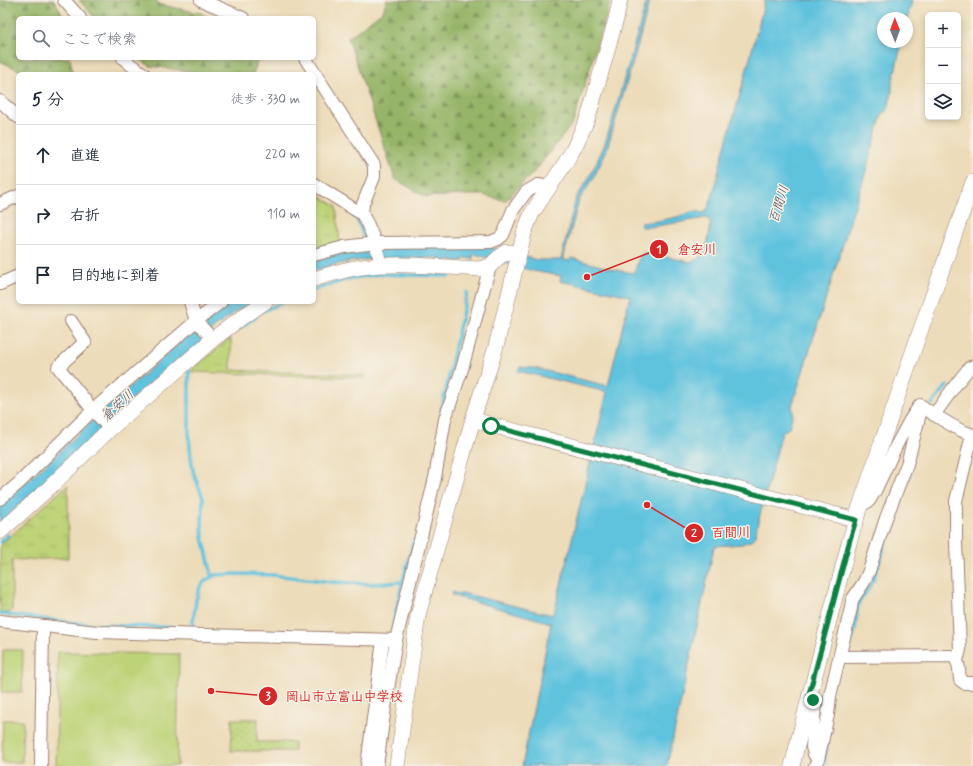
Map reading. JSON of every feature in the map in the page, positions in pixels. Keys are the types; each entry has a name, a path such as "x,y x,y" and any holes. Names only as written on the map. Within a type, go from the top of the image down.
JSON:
{"street":[{"path":"64,0 78,16"},
{"path":"201,0 237,16"},
{"path":"397,766 418,616 472,419 495,350 525,230 532,213 574,148 588,118 620,0"},
{"path":"125,60 141,72"},
{"path":"306,60 314,72"},
{"path":"316,75 374,165 374,177 363,204 362,214"},
{"path":"0,101 16,115"},
{"path":"792,766 808,698 860,506 973,182"},
{"path":"316,185 362,214 366,221 369,243 381,266"},
{"path":"316,254 344,247 369,243 491,242 498,240 503,235 513,210 526,192 538,185 550,187"},
{"path":"0,204 16,197"},
{"path":"316,277 339,271 362,267 381,266 411,266 479,270 490,266 507,252 519,253"},
{"path":"377,766 396,640 435,478 445,418 462,369 490,266"},
{"path":"0,284 16,277"},
{"path":"191,304 196,321 212,338"},
{"path":"0,499 94,411 196,321 218,304"},
{"path":"0,532 49,488 108,427 212,338 262,304"},
{"path":"70,321 85,342 58,367 108,427"},
{"path":"934,414 954,387 973,366"},
{"path":"860,506 869,501 910,420 920,405 922,406"},
{"path":"922,406 960,430 972,435 956,501 956,541 960,650 957,660 960,680 964,683 973,683"},
{"path":"817,763 828,715 830,696 845,657 852,600 864,582 869,571 886,518 907,464 922,406"},
{"path":"472,419 491,426 856,520"},
{"path":"0,621 97,632 396,640"},
{"path":"41,766 42,626"},
{"path":"367,766 383,640"},
{"path":"845,657 951,656 957,660"},
{"path":"808,698 813,700 815,705 812,747 817,763"}],"green space":[{"path":"0,0 54,0 62,16 16,16 16,60 70,60 73,72 23,72 0,61"},
{"path":"79,0 155,0 161,5 201,13 206,16 93,16"},
{"path":"386,0 611,0 573,123 535,171 505,201 483,195 426,197 395,179 348,38 384,10"},
{"path":"141,60 258,60 254,72 195,72 150,66"},
{"path":"316,194 336,206 340,243 316,248"},
{"path":"229,339 231,339 231,370 366,375 366,378 192,372 193,369"},
{"path":"68,485 68,558 12,560 12,610 10,610 10,613 0,612 0,545"},
{"path":"3,650 23,650 22,692 2,692"},
{"path":"58,652 179,654 177,766 56,766"},
{"path":"232,719 258,719 257,742 294,742 294,751 231,751"},
{"path":"3,720 23,720 22,762 2,762"}],"water":[{"path":"647,0 650,0 606,152 593,179 579,200 564,260 570,261 571,258 616,270 634,273 640,256 644,253 689,262 694,261 704,252 710,229 709,219 706,218 650,227 643,227 640,225 641,223 677,217 694,211 703,213 706,212 714,191 765,0 912,0 909,12 877,12 877,48 901,48 888,109 882,114 866,171 792,406 793,413 789,428 782,432 757,526 756,535 753,540 742,544 714,547 667,766 522,766 551,623 451,595 452,592 462,595 462,593 552,615 555,610 607,392 518,371 520,367 534,368 608,386 630,296 560,281 561,276 533,271 475,254 473,255 473,259 463,258 463,261 452,261 452,258 450,258 450,261 441,262 440,258 376,259 361,260 329,266 316,270 316,259 371,247 485,246 537,260 561,260 576,198 592,172 604,146"},
{"path":"228,304 249,304 215,327 196,347 170,366 123,407 0,523 0,506 183,340"}],"waterway":[{"path":"351,213 357,219 366,243"},
{"path":"316,289 347,279 379,274 450,276"},
{"path":"441,412 467,292"},
{"path":"264,311 279,304"},
{"path":"231,334 257,316"},
{"path":"189,369 189,438 191,457 193,471 203,498 203,537 212,576"},
{"path":"932,404 947,386"},
{"path":"847,656 855,630 858,605 872,583 883,552 890,524 911,470"},
{"path":"0,542 8,535"},
{"path":"392,631 400,591 414,540"},
{"path":"0,614 94,625 192,628 196,600 200,587 205,581 215,575 273,575 333,582 369,584 403,582"},
{"path":"386,667 388,650"},
{"path":"822,766 824,763 827,745"}],"place":[{"name":"倉安川","path":"587,277"},
{"name":"百間川","path":"647,505"},
{"name":"岡山市立富山中学校","path":"211,691"}],"route":[{"path":"491,426 856,520 808,698 813,700"}]}
